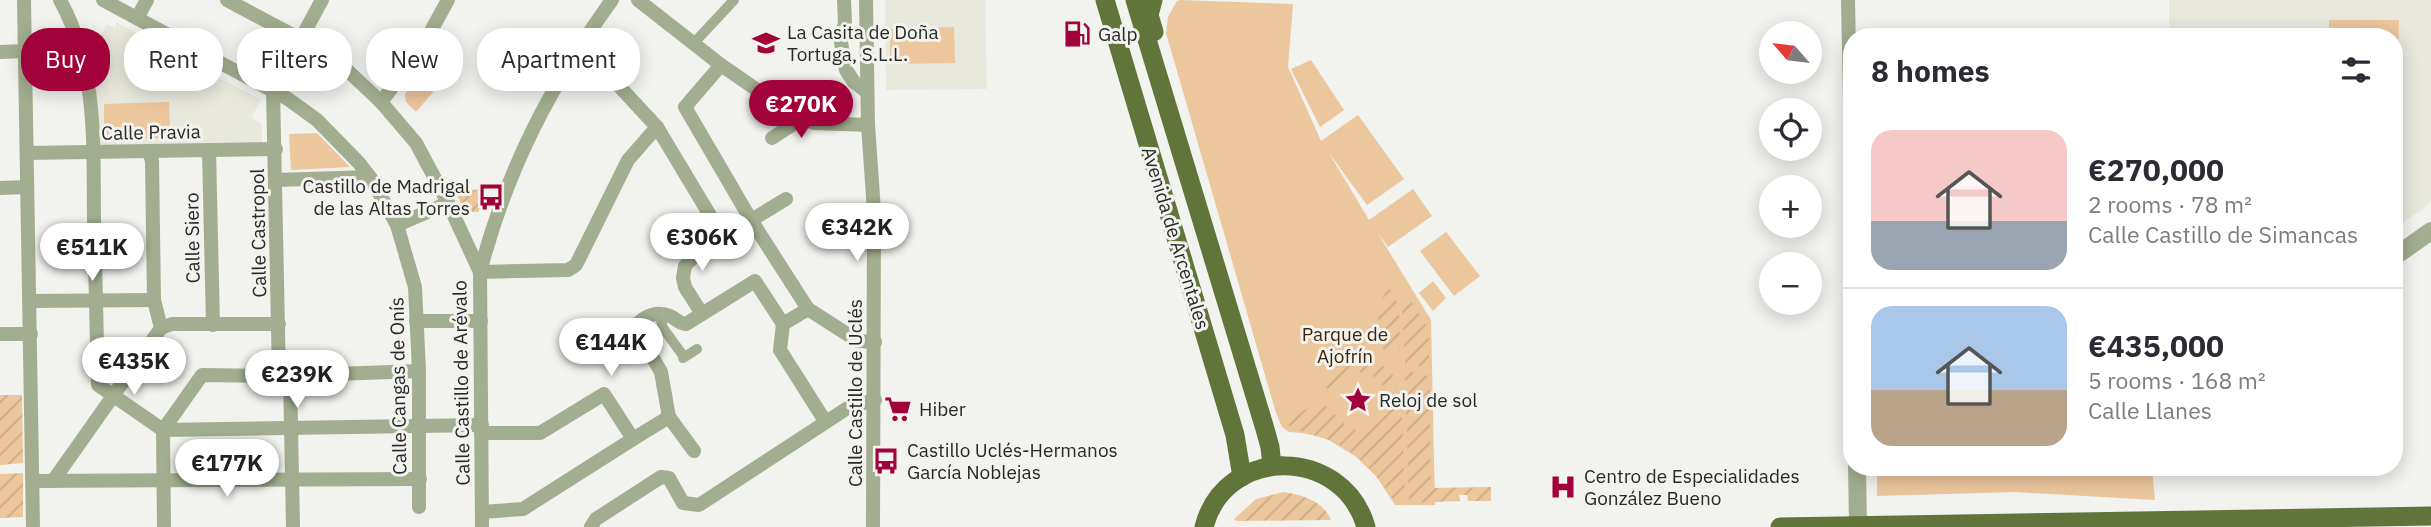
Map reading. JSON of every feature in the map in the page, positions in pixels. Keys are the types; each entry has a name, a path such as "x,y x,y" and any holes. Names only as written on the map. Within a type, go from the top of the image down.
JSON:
{"main road":[{"name":"Avenida de Arcentales","path":"1135,0 1265,429 1272,466"},
{"path":"1153,0 1149,15 1167,78 1162,90"},
{"name":"Avenida de Arcentales","path":"1110,2 1235,435 1242,477"},
{"path":"1203,527 1219,496 1242,477 1272,466 1304,467 1339,484 1356,504 1366,527"},
{"path":"1780,527 2431,516"}],"street":[{"path":"24,0 25,28"},
{"path":"60,0 71,21 83,56 92,103 98,385 163,430 418,425 540,432 604,394 633,439"},
{"name":"Calle Cangas de Onís","path":"103,0 237,71"},
{"path":"137,18 147,0"},
{"name":"Calle Castillo de Arévalo","path":"227,0 279,28"},
{"path":"306,28 323,0"},
{"path":"381,102 420,51 448,0"},
{"path":"592,28 612,0"},
{"path":"638,0 721,65 795,116 814,123 868,125"},
{"path":"694,44 734,0"},
{"path":"844,0 845,24 840,37 846,70 854,82 867,92"},
{"name":"Calle Castillo de Uclés","path":"866,0 868,125 874,211 873,527"},
{"path":"1847,0 1848,28"},
{"path":"0,52 21,51"},
{"path":"721,65 685,107 751,220 808,309 858,341 875,342"},
{"name":"Calle Castillo de Arévalo","path":"352,75 381,102 416,143 480,272 482,520"},
{"path":"27,91 33,527"},
{"name":"Calle Castropol","path":"273,91 279,324 292,427 293,527"},
{"name":"Calle Cangas de Onís","path":"274,91 317,120 359,163 397,225 415,287 419,371 419,507"},
{"path":"555,91 514,166 493,223 480,272 568,270 576,265 628,160 657,127"},
{"path":"624,91 657,127 723,237"},
{"path":"772,138 792,125 795,116"},
{"name":"Calle Pravia","path":"28,153 276,149"},
{"name":"Calle Siero","path":"209,150 213,325"},
{"path":"149,151 152,161 153,300 161,328"},
{"path":"276,180 370,177"},
{"path":"0,188 27,187"},
{"path":"702,314 685,286 685,266 697,253 786,199"},
{"path":"397,225 448,203"},
{"path":"2403,251 2431,232"},
{"path":"694,451 669,417 661,372 636,325 641,320 659,313 686,324 755,281 783,324 780,350 825,421"},
{"path":"30,301 153,300"},
{"path":"783,324 808,309"},
{"path":"659,313 663,328 684,358 696,349"},
{"path":"416,321 481,321"},
{"path":"53,481 161,328 172,324 279,324"},
{"path":"0,334 31,334"},
{"path":"164,527 163,430 202,375 419,371"},
{"path":"591,527 596,519 661,477 669,478 683,503 699,505 825,421 849,407 875,400"},
{"path":"482,520 523,509 669,417"},
{"path":"1857,476 1858,526"},
{"path":"33,481 420,479"}],"shaded area":[{"path":"885,0 985,0 987,89 886,90"},
{"path":"2169,0 2431,0 2431,201 2403,222 2403,28 2169,28"},
{"path":"116,22 127,28 124,28 124,91 223,91 223,80 237,87 237,91 244,91 261,100 251,118 262,124 262,143 100,146 95,91 110,91 110,28 105,28 107,24 116,28"}],"green space":[{"name":"Parque de Ajofrín","path":"1180,0 1293,4 1288,67 1321,141 1358,115 1404,179 1367,205 1329,153 1369,220 1413,189 1432,216 1388,247 1377,232 1431,320 1435,505 1395,505 1376,476 1355,456 1327,439 1289,432 1282,427 1166,33 1168,17"},
{"path":"2329,20 2399,20 2399,28 2329,28"},
{"path":"954,27 955,63 890,64 890,29"},
{"path":"1311,60 1344,110 1320,127 1291,69"},
{"path":"407,91 434,91 416,112 406,102"},
{"path":"169,102 170,138 104,139 104,104"},
{"path":"317,133 350,167 291,170 289,134"},
{"path":"483,189 483,202 478,212 465,212 455,191"},
{"path":"1446,232 1480,276 1454,296 1420,251"},
{"path":"1433,281 1446,298 1433,311 1419,293"},
{"path":"1388,286 1399,306 1400,350 1387,353 1382,348 1377,312"},
{"path":"1410,299 1429,330 1429,369 1405,363 1402,305"},
{"path":"1352,358 1382,365 1393,375 1396,389 1386,392 1375,377 1360,372 1345,377 1333,390 1322,387 1332,368"},
{"path":"1405,370 1429,376 1431,488 1491,487 1491,501 1468,501 1467,495 1459,495 1460,501 1409,503"},
{"path":"1401,394 1405,502 1394,500 1357,456 1326,439 1285,424 1318,402 1347,425 1362,430 1383,418 1388,398"},
{"path":"0,395 22,395 23,463 0,465"},
{"path":"23,473 23,517 0,518 0,474"},
{"path":"1877,476 2153,476 2155,500 2014,492 1877,496"},
{"path":"1284,492 1312,500 1323,508 1331,520 1234,519 1256,499"}],"place":[{"name":"Galp","path":"1077,34"},
{"name":"La Casita de Doña Tortuga, S.L.L.","path":"766,43"},
{"name":"Castillo de Madrigal de las Altas Torres","path":"491,197"},
{"name":"Reloj de sol","path":"1358,400"},
{"name":"Hiber","path":"898,409"},
{"name":"Castillo Uclés-Hermanos García Noblejas","path":"886,461"},
{"name":"Centro de Especialidades González Bueno","path":"1563,487"}]}
